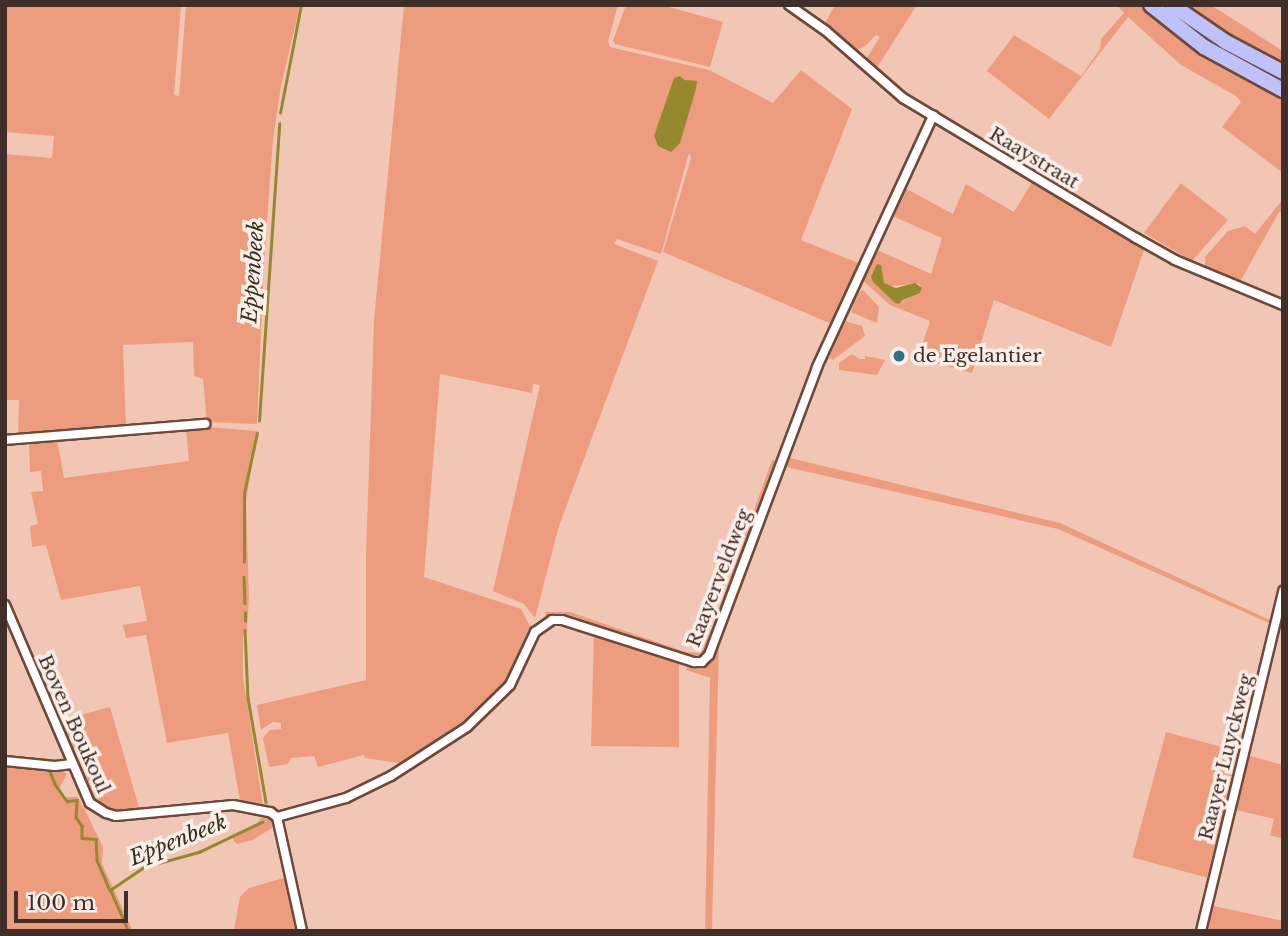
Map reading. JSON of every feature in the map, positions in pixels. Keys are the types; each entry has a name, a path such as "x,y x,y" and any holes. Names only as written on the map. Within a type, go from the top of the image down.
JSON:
{"highway":[{"path":"1151,5 1204,47 1283,89"},
{"path":"1172,5 1226,42 1283,72"}],"street":[{"name":"Raaystraat","path":"789,5 826,31 903,98 1156,249 1283,305"},
{"name":"Raayerveldweg","path":"274,815 346,798 391,776 467,727 510,685 535,632 552,620 562,620 694,662 702,662 709,655 817,367 933,116"},
{"path":"5,440 205,424"},
{"name":"Raayer Luyckweg","path":"1200,931 1283,591"},
{"name":"Boven Boukoul","path":"5,605 90,803 106,813 136,815 233,805 274,815"},
{"path":"5,761 55,766 72,764"},
{"path":"274,815 302,931"}],"shaded area":[{"path":"5,5 181,5 174,95 179,96 186,5 300,5 281,86 273,139 257,424 207,422 203,379 194,376 193,342 123,345 126,426 18,435 19,400 5,400 5,154 52,158 54,136 5,132"},
{"path":"404,5 618,5 608,41 610,47 709,70 773,103 801,70 852,109 801,240 861,264 834,325 663,252 691,158 689,153 661,254 617,239 614,244 658,261 559,526 535,618 524,604 493,591 540,385 533,384 532,393 440,374 424,577 521,609 533,632 514,675 469,723 406,764 365,758 364,755 318,767 314,756 291,758 288,764 269,767 263,738 270,730 281,729 281,723 273,722 261,730 257,705 366,680 366,554 374,320","holes":["696,89 680,143 659,126 663,114 670,95"]},
{"path":"626,5 662,5 723,22 710,67 615,44 613,41"},
{"path":"835,5 917,5 876,69 866,59 880,37 876,35 856,51 825,23"},
{"path":"1117,5 1143,5 1210,58 1283,97 1283,173 1222,127 1241,102 1236,96 1181,65 1128,17 1049,119 987,71 1014,35 1081,76 1100,49 1101,39 1124,13"},
{"path":"1182,5 1211,5 1283,51 1283,66 1211,28"},
{"path":"680,76 684,80 697,81 680,143 671,152 658,146 654,136 674,78"},
{"path":"1032,182 1145,247 1111,347 994,300 972,373 918,358 930,321 890,305 861,279 875,249 931,274 942,238 890,215 903,187 953,214 966,184 1014,212","holes":["882,269 882,281 888,286 919,284 922,290 899,304 873,282"]},
{"path":"1181,183 1228,220 1192,261 1144,233"},
{"path":"1283,199 1283,212 1279,212 1241,280 1224,277 1205,267 1205,257 1228,231 1245,226 1255,234"},
{"path":"877,264 881,265 884,283 896,288 915,283 922,288 920,293 899,304 895,303 873,282 871,277"},
{"path":"863,290 879,307 877,323 851,312 858,292"},
{"path":"845,321 862,326 865,336 833,360 829,358"},
{"path":"852,354 859,359 865,359 865,356 885,360 877,375 839,370 839,363"},
{"path":"186,428 257,431 246,502 249,597 247,632 243,634 243,677 263,806 240,801 228,733 167,743 146,635 126,638 123,625 147,621 140,586 61,600 46,545 32,547 30,526 38,524 31,492 43,491 41,471 30,472 29,442 57,439 64,478 189,461"},
{"path":"786,457 1060,523 1270,620 1271,624 1058,529 782,466"},
{"path":"772,460 778,461 707,654 700,660 685,658 569,618 546,620 545,612 570,612 686,652 700,653 711,630"},
{"path":"594,632 679,662 679,747 591,746"},
{"path":"719,644 712,931 705,931 710,678 686,670 688,664 701,666 711,661"},
{"path":"110,707 140,811 116,813 93,802 57,721"},
{"path":"1166,732 1240,752 1207,877 1132,858"},
{"path":"1246,755 1283,765 1283,839 1270,835 1274,819 1232,809"},
{"path":"5,765 60,768 67,774 59,789 65,797 77,797 85,810 103,847 102,864 133,931 5,931"},
{"path":"264,815 274,823 272,828 253,840 237,844 234,841 232,835 257,823"},
{"path":"287,877 297,931 234,931 240,897 249,888"},
{"path":"1209,905 1283,921 1283,931 1204,931"}],"waterway":[{"name":"Eppenbeek","path":"280,113 301,5"},
{"name":"Eppenbeek","path":"259,421 279,124"},
{"name":"Eppenbeek","path":"244,562 244,493 257,433"},
{"name":"Eppenbeek","path":"244,577 245,603"},
{"name":"Eppenbeek","path":"245,613 245,621"},
{"name":"Eppenbeek","path":"245,630 248,698 266,802"},
{"path":"5,756 48,760"},
{"path":"49,769 55,784 67,801 77,800 76,817 82,826 82,838 96,839 97,860 110,890"},
{"name":"Eppenbeek","path":"128,931 110,890 144,867 199,852 262,822"}],"place":[{"name":"de Egelantier","path":"899,356"}]}
